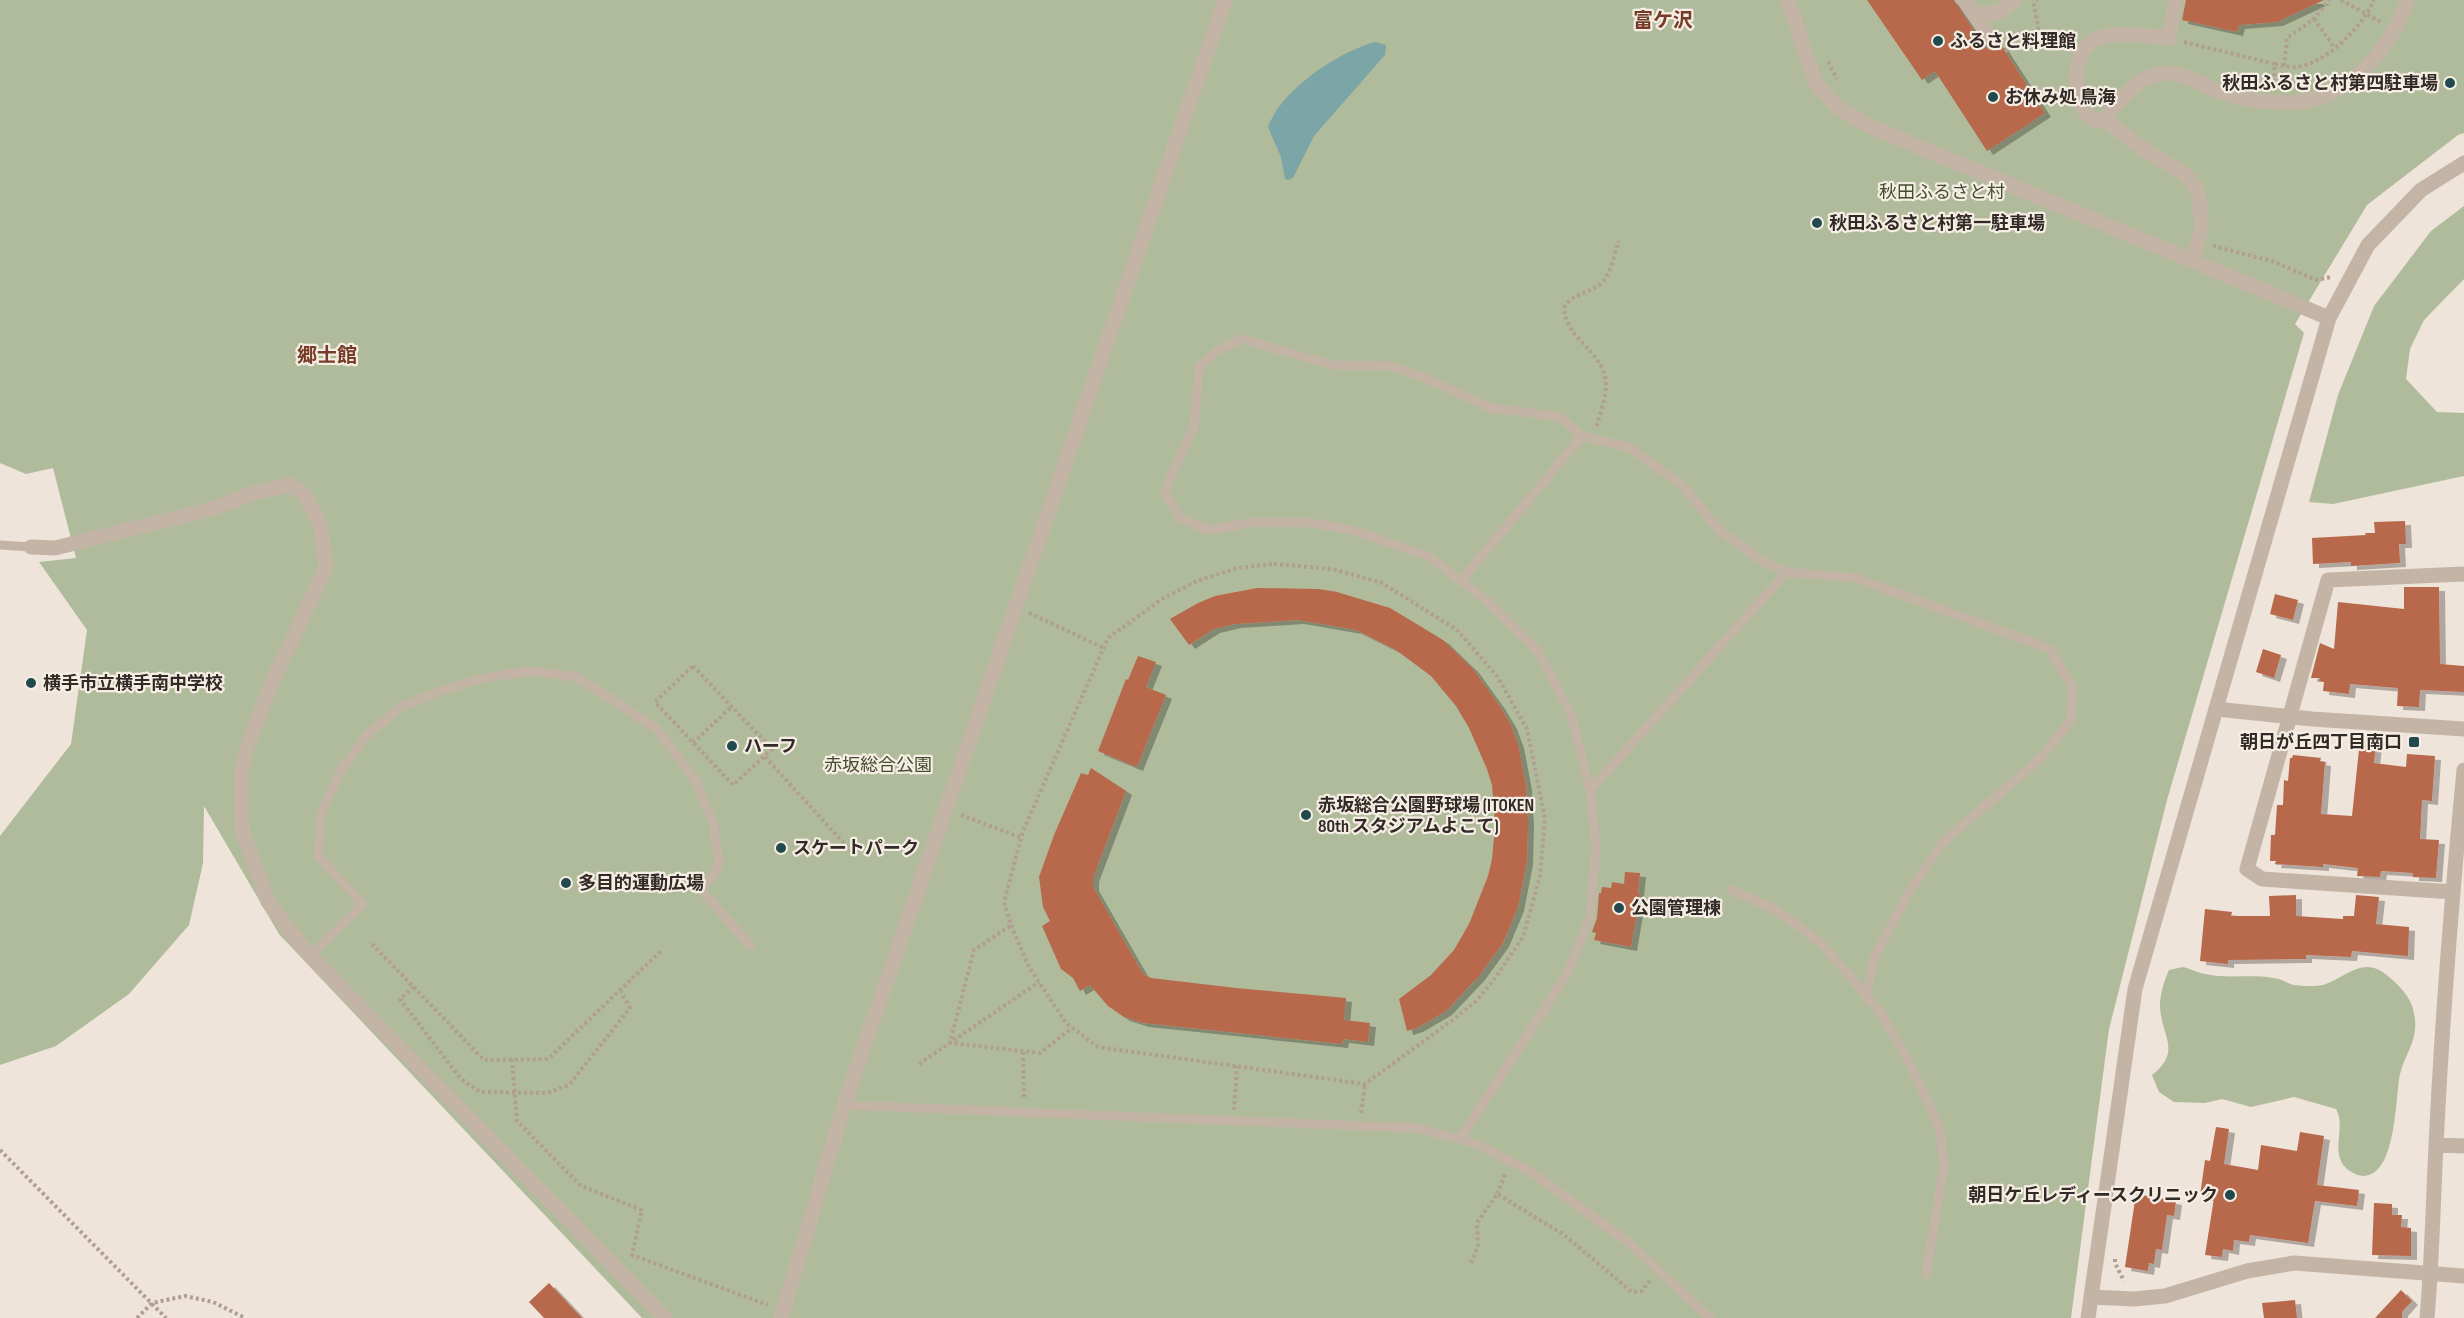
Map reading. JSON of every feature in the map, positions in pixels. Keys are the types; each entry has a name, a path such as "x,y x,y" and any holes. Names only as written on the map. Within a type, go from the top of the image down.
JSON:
{"street":[{"path":"782,1314 844,1105 1226,0"},
{"path":"1788,0 1815,82 1838,108 1869,126 2329,318"},
{"path":"1968,6 1992,15 2003,10 2015,0"},
{"path":"2176,0 2169,38 2110,35 2094,40 2080,58 2076,71 2077,86 2083,110 2095,121 2103,119 2145,78 2169,73 2232,96 2301,102 2323,94 2349,82 2370,63 2385,46 2407,0"},
{"path":"1968,6 1991,39"},
{"path":"2103,119 2143,149 2186,175 2198,191 2202,225 2193,260"},
{"path":"2088,1318 2136,989 2329,318 2368,245 2421,190 2464,163"},
{"path":"31,547 55,548 208,510 254,493 290,485 304,494 320,524 326,567 272,682 248,744 241,771 242,830 268,902 310,956 665,1318"},
{"path":"2452,892 2262,879 2247,870 2328,580 2464,574"},
{"path":"2216,710 2464,729"},
{"path":"2427,1318 2452,892 2464,770"},
{"path":"2436,1145 2464,1146"},
{"path":"2091,1297 2134,1299 2164,1296 2247,1271 2294,1263 2464,1276"}],"lane":[{"path":"1460,1139 1567,974 1590,917 1596,848 1590,790 1571,714 1537,650 1487,601 1430,557 1352,530 1312,523 1257,522 1208,530 1180,518 1165,492 1194,428 1199,368 1218,350 1242,339 1332,365 1390,366 1420,376 1491,408 1560,417 1582,436 1628,447 1680,484 1719,530 1764,562 1787,572 1856,578 2050,649 2072,686 2071,720 2041,758 1943,842 1911,890 1874,958 1866,998"},
{"path":"1461,581 1582,436"},
{"path":"0,545 31,547"},
{"path":"1590,790 1787,572"},
{"path":"310,956 363,904 318,856 321,814 340,772 366,736 401,707 437,692 484,678 530,671 577,677 657,729 695,780 713,822 719,864 712,878 700,890 751,946"},
{"path":"1731,890 1773,908 1821,943 1880,1012 1906,1058 1940,1129 1944,1167 1926,1275"},
{"path":"844,1105 1416,1128 1477,1144 1531,1172 1628,1242 1710,1318"}],"path":[{"path":"2005,51 2031,40 2039,33 2034,5 2037,0"},
{"path":"2284,66 2286,38 2314,19 2329,0"},
{"path":"2341,0 2366,15"},
{"path":"2169,38 2295,67 2315,61 2335,48 2358,27 2374,0"},
{"path":"2314,19 2335,48"},
{"path":"1823,53 1839,83"},
{"path":"2273,90 2275,64"},
{"path":"2199,236 2212,246 2272,261 2316,280 2330,278 2336,269"},
{"path":"1593,438 1606,383 1593,354 1569,328 1564,308 1570,299 1599,285 1607,276 1619,241"},
{"path":"1274,564 1332,569 1382,583 1457,630 1497,676 1527,729 1545,818 1540,876 1523,937 1493,981 1476,1001 1365,1084 1098,1047 1066,1023 1029,967 1011,925 1004,902 1022,837 1108,638 1170,594 1197,581 1237,568 1274,564"},
{"path":"1016,607 1104,648"},
{"path":"693,666 731,707 772,749 733,785 655,702 693,666"},
{"path":"693,743 731,707"},
{"path":"765,757 851,851"},
{"path":"946,809 1022,837"},
{"path":"950,1043 974,950 1011,925"},
{"path":"372,944 484,1060 548,1059 661,951"},
{"path":"920,1064 1039,982"},
{"path":"414,987 400,999 460,1078 480,1092 514,1093 547,1093 569,1085 630,1008 621,991"},
{"path":"950,1043 1040,1053 1072,1028"},
{"path":"1023,1052 1024,1113"},
{"path":"512,1059 517,1121 581,1186 642,1210 632,1255 782,1314"},
{"path":"1234,1120 1237,1066"},
{"path":"1360,1126 1365,1084"},
{"path":"0,1150 166,1318"},
{"path":"1471,1263 1478,1246 1477,1223 1497,1194 1510,1161"},
{"path":"1497,1194 1563,1234 1632,1292 1642,1291 1658,1270"},
{"path":"137,1318 152,1304 184,1296 213,1302 246,1318"}],"green space":[{"name":"赤坂総合公園","path":"0,0 2464,0 2464,133 2458,135 2367,205 2295,324 2304,333 2167,800 2109,1029 2071,1318 642,1318 279,934 204,806 203,863 189,925 129,994 56,1046 0,1065 0,836 71,744 87,630 39,562 76,558 53,468 26,474 0,463"},
{"path":"2464,206 2464,279 2424,320 2410,349 2406,379 2437,412 2464,413 2464,476 2333,504 2309,502 2338,395 2374,306 2431,231"},
{"path":"2183,967 2213,975 2265,977 2280,979 2294,985 2310,986 2326,984 2359,968 2366,967 2381,971 2391,978 2411,1004 2415,1028 2400,1074 2389,1149 2375,1172 2362,1176 2344,1166 2340,1159 2338,1145 2340,1123 2336,1109 2294,1097 2251,1107 2222,1099 2205,1103 2174,1102 2159,1092 2152,1075 2167,1058 2168,1050 2161,1014 2161,994 2169,970"}],"water":[{"path":"1375,42 1386,45 1385,55 1314,136 1293,178 1285,179 1281,157 1268,127 1275,113 1298,86 1313,74 1344,54"}],"building":[{"path":"1867,0 1954,0 1983,45 1989,50 2000,43 2045,113 1987,151 1935,71 1922,80"},
{"path":"2186,0 2324,0 2277,22 2239,25 2237,32 2182,20"},
{"path":"2405,521 2406,544 2399,544 2400,563 2351,566 2351,562 2313,564 2312,538 2366,535 2365,533 2375,533 2374,522"},
{"path":"2404,587 2439,587 2440,664 2464,666 2464,692 2420,690 2419,707 2397,706 2398,688 2350,684 2349,694 2323,691 2324,682 2319,681 2320,678 2311,678 2320,643 2334,649 2338,602 2404,609"},
{"path":"1257,588 1319,589 1390,608 1443,640 1473,669 1511,725 1518,744 1526,786 1528,822 1527,861 1518,907 1503,943 1479,976 1446,1011 1417,1028 1407,1031 1399,999 1431,975 1454,950 1469,924 1488,876 1495,826 1492,785 1487,769 1469,728 1456,706 1431,676 1396,650 1356,630 1298,620 1235,624 1214,629 1189,645 1170,619 1215,596"},
{"path":"2275,594 2298,600 2293,620 2270,614"},
{"path":"2263,649 2281,655 2274,678 2256,672"},
{"path":"1138,656 1156,662 1146,687 1166,695 1137,767 1098,751 1126,679 1128,680"},
{"path":"2360,740 2376,742 2374,763 2406,767 2407,754 2435,756 2432,801 2422,800 2420,839 2439,840 2436,878 2413,877 2413,873 2381,871 2380,877 2357,876 2358,868 2323,864 2323,867 2275,864 2276,861 2270,861 2271,835 2275,835 2277,805 2283,805 2284,780 2288,781 2290,758 2293,755 2321,758 2320,761 2325,762 2321,814 2352,816"},
{"path":"1091,768 1126,791 1093,878 1093,887 1143,974 1151,978 1346,998 1344,1020 1370,1023 1368,1042 1343,1039 1342,1044 1143,1023 1124,1017 1108,1006 1090,985 1080,991 1073,978 1061,969 1042,926 1050,921 1043,907 1039,877 1054,835 1081,773 1088,775"},
{"name":"公園管理棟","path":"1625,872 1640,873 1638,893 1640,894 1631,947 1594,940 1596,933 1592,932 1597,918 1599,893 1602,887 1611,888 1612,882 1624,884"},
{"path":"2296,895 2296,916 2343,919 2343,916 2354,916 2356,895 2379,897 2376,924 2409,927 2408,956 2352,951 2351,957 2306,955 2306,959 2228,960 2228,964 2200,961 2205,909 2232,912 2231,916 2270,916 2269,896"},
{"path":"2216,1127 2229,1129 2224,1164 2258,1170 2261,1145 2297,1151 2300,1132 2324,1136 2317,1185 2359,1190 2357,1206 2315,1201 2308,1243 2250,1235 2249,1242 2234,1240 2233,1251 2223,1249 2222,1257 2205,1255 2214,1198 2200,1196 2205,1160 2210,1161"},
{"path":"2136,1194 2176,1201 2174,1216 2167,1215 2162,1250 2156,1249 2154,1264 2149,1263 2148,1271 2125,1267"},
{"path":"2374,1203 2392,1204 2392,1215 2402,1215 2401,1227 2411,1228 2411,1256 2372,1255"},
{"path":"549,1283 582,1318 544,1318 529,1302"},
{"path":"2401,1290 2412,1301 2402,1312 2402,1318 2375,1318"},
{"path":"2295,1300 2297,1318 2264,1318 2262,1303"}],"place":[{"name":"ふるさと料理館","path":"1938,41"},
{"name":"秋田ふるさと村第四駐車場","path":"2450,83"},
{"name":"お休み処 鳥海","path":"1993,97"},
{"name":"秋田ふるさと村第一駐車場","path":"1817,223"},
{"name":"横手市立横手南中学校","path":"31,683"},
{"name":"朝日が丘四丁目南口","path":"2414,742"},
{"name":"ハーフ","path":"732,746"},
{"name":"赤坂総合公園野球場 (ITOKEN 80th スタジアムよこて)","path":"1306,815"},
{"name":"スケートパーク","path":"781,848"},
{"name":"多目的運動広場","path":"566,883"},
{"name":"公園管理棟","path":"1619,908"},
{"name":"朝日ケ丘レディースクリニック","path":"2230,1195"}],"district":[{"name":"富ケ沢","path":"1663,21"},
{"name":"郷士館","path":"327,356"}],"park label":[{"name":"秋田ふるさと村","path":"1942,192"}]}
